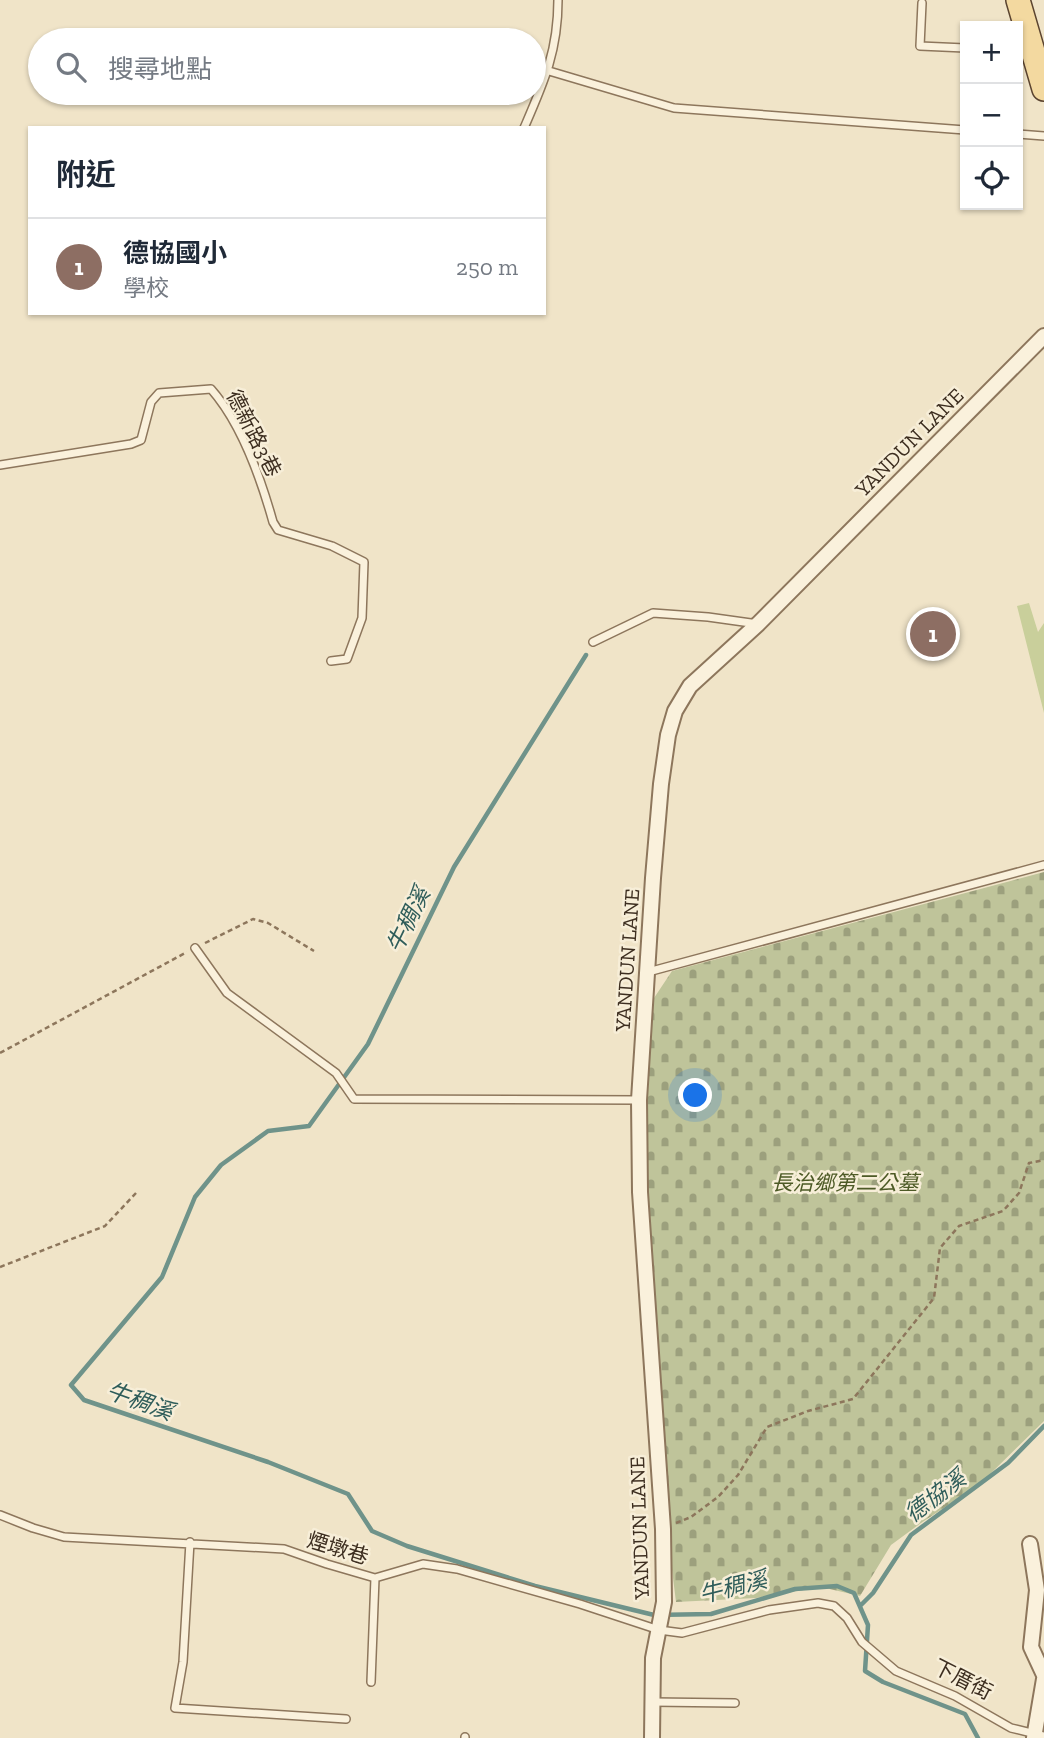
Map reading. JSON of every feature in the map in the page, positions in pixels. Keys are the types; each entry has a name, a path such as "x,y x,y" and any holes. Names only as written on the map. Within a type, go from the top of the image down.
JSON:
{"main road":[{"path":"1018,0 1029,49 1044,89"}],"street":[{"name":"YANDUN LANE","path":"652,1738 653,1658 664,1602 663,1529 640,1192 639,1100 661,784 672,723 690,686 758,624 1044,336"},
{"name":"下厝街","path":"1030,1544 1037,1590 1031,1647 1044,1677 1037,1737"}],"lane":[{"path":"546,78 558,29 558,0"},
{"path":"922,3 920,46 960,48"},
{"path":"549,71 674,108 960,130"},
{"path":"525,126 534,105"},
{"path":"1023,134 1044,136"},
{"name":"德新路3巷","path":"0,465 131,444 141,440 151,402 159,393 211,389 223,402 251,458 278,530 332,546 364,562 362,618 347,659 331,661"},
{"path":"593,642 653,613 758,624"},
{"path":"648,972 1044,865"},
{"path":"195,948 227,993 336,1073 355,1099 639,1100"},
{"name":"煙墩巷","path":"0,1515 64,1536 284,1549 375,1578 423,1564 457,1569 660,1627"},
{"path":"190,1542 183,1662 175,1709 346,1719"},
{"path":"372,1682 375,1578"},
{"name":"下厝街","path":"660,1627 682,1633 769,1610 818,1603 834,1606 847,1618 862,1642 896,1671 956,1696 1011,1728 1037,1737"},
{"path":"651,1702 736,1703"}],"path":[{"path":"0,1053 253,919 268,923 314,951"},
{"path":"663,1529 691,1517 718,1497 738,1475 767,1427 808,1411 853,1399 934,1298 940,1248 959,1226 1003,1211 1019,1193 1029,1163 1044,1160"},
{"path":"0,1268 104,1226 136,1193"}],"green space":[{"path":"1029,603 1038,632 1044,623 1044,713 1017,606"},
{"name":"長治鄉第二公墓","path":"1044,872 1044,1421 980,1484 891,1545 860,1596 821,1587 756,1598 676,1602 665,1514 644,1185 652,1001 672,971"}],"waterway":[{"name":"牛稠溪","path":"586,655 454,867 368,1044 309,1126 268,1131 221,1165 195,1197 162,1277 71,1385 84,1400 268,1462 348,1494 372,1531 407,1546 535,1586 654,1615 711,1614 795,1589 837,1586 854,1593 868,1625 865,1671 883,1682 965,1714 978,1738"},
{"name":"德協溪","path":"860,1606 873,1593 911,1535 1008,1463 1044,1426"}],"place":[{"name":"德協國小","path":"933,634"}]}
